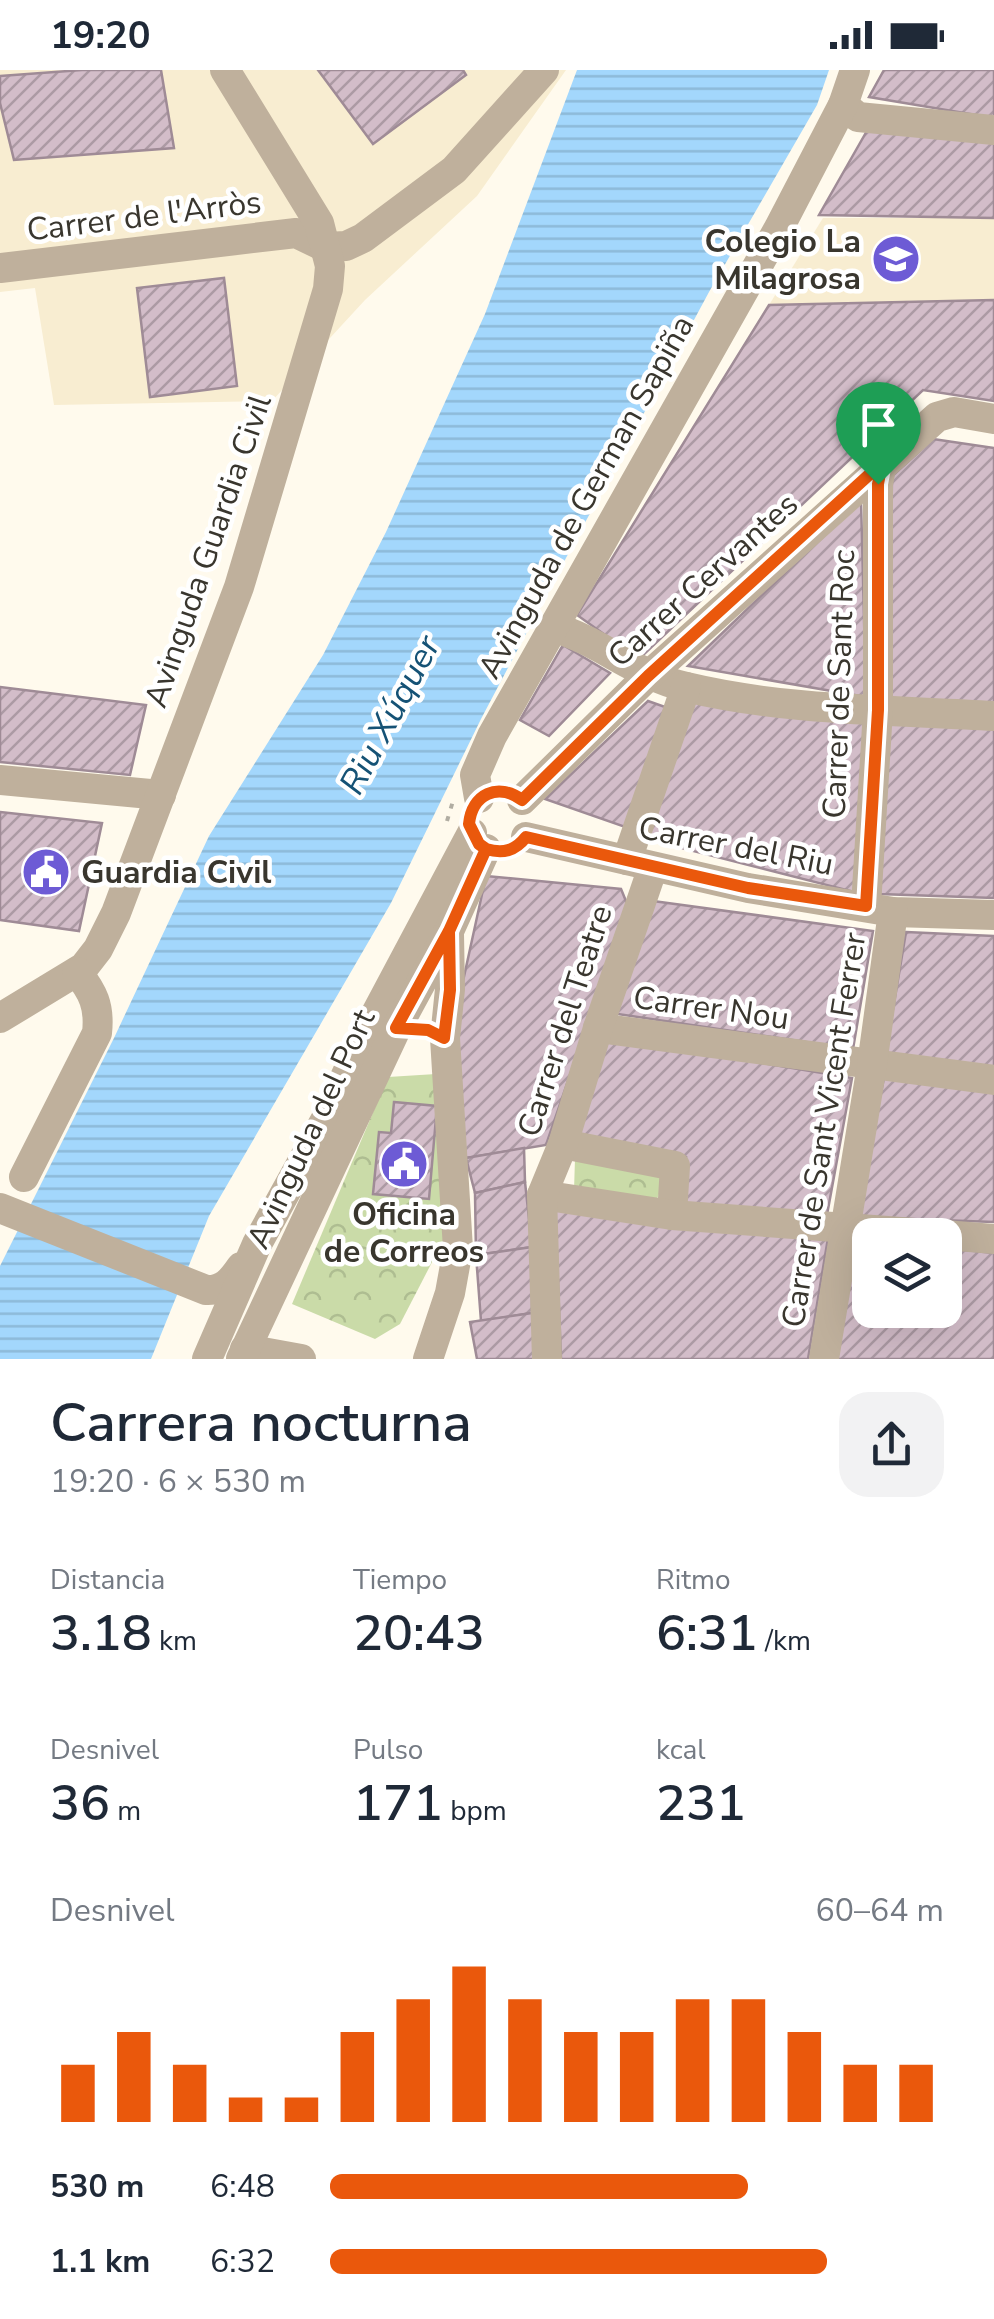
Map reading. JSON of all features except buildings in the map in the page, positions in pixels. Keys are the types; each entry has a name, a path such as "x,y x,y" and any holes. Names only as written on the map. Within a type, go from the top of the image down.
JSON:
{"street":[{"name":"Avinguda Guardia Civil","path":"0,1018 77,972 98,949 116,913 239,587 328,289 330,266 320,223 225,70"},
{"path":"326,246 346,246 364,238 454,170 544,70"},
{"name":"Avinguda de German Sapiña","path":"479,798 475,775 480,762 552,627 779,228 843,106 855,71"},
{"path":"843,106 858,117 994,130"},
{"name":"Carrer de l'Arròs","path":"0,268 296,233 326,246"},
{"name":"Carrer Cervantes","path":"522,800 648,676 937,417 954,412 994,419"},
{"name":"Carrer de Sant Roc","path":"879,909 878,484 882,463"},
{"path":"552,627 648,676 686,688 791,705 994,716"},
{"name":"Carrer del Teatre","path":"542,1196 598,1028 686,688"},
{"path":"0,780 161,794"},
{"path":"501,791 522,800 530,818 526,837 513,849 496,852 479,841 470,817 479,798 501,791"},
{"name":"Carrer del Riu","path":"526,837 748,888 879,909 994,916"},
{"name":"Avinguda del Port","path":"243,1354 396,1028 449,931 479,841"},
{"name":"Avinguda del Port","path":"208,1355 257,1244 327,1117 363,1038 479,841"},
{"name":"Carrer de Sant Vicent Ferrer","path":"824,1359 872,1065 879,909"},
{"path":"428,1359 456,1273 458,1249 444,1038 450,990 449,931"},
{"path":"24,1177 97,1033 99,1017 94,994 77,972"},
{"path":"396,1028 428,1030 444,1038"},
{"name":"Carrer Nou","path":"598,1028 994,1080"},
{"path":"562,1144 674,1166 672,1215"},
{"path":"547,1359 542,1196 672,1215 852,1229"},
{"path":"0,1208 206,1290"},
{"path":"962,1236 994,1238"},
{"name":"Avinguda del Port","path":"208,1355 217,1311 206,1290 219,1290 228,1284 257,1244"},
{"path":"243,1354 301,1359"}],"shaded area":[{"path":"0,70 566,70 477,196 365,300 272,401 54,405 35,288 0,292"},
{"name":"Colegio La Milagrosa","path":"823,218 994,218 994,300 769,305"}],"green space":[{"path":"436,1074 444,1239 400,1324 375,1339 292,1304 388,1077"},
{"path":"575,1158 666,1176 657,1199 574,1190"}],"water":[{"name":"Riu Xúquer","path":"577,70 829,70 817,105 709,292 481,719 391,903 209,1216 151,1359 0,1359 0,1266 209,836 323,655 386,532 485,314"}],"place":[{"name":"Colegio La Milagrosa","path":"896,259"},
{"name":"Guardia Civil","path":"46,872"},
{"name":"Oficina de Correos","path":"404,1164"}],"route":[{"path":"878,484 878,710 866,906 748,888 526,837 504,852 486,849 474,877 449,931 450,990 444,1038 428,1030 396,1028 449,931 486,849 469,824 479,798 501,791 522,800 648,676 882,463 878,484"}]}
